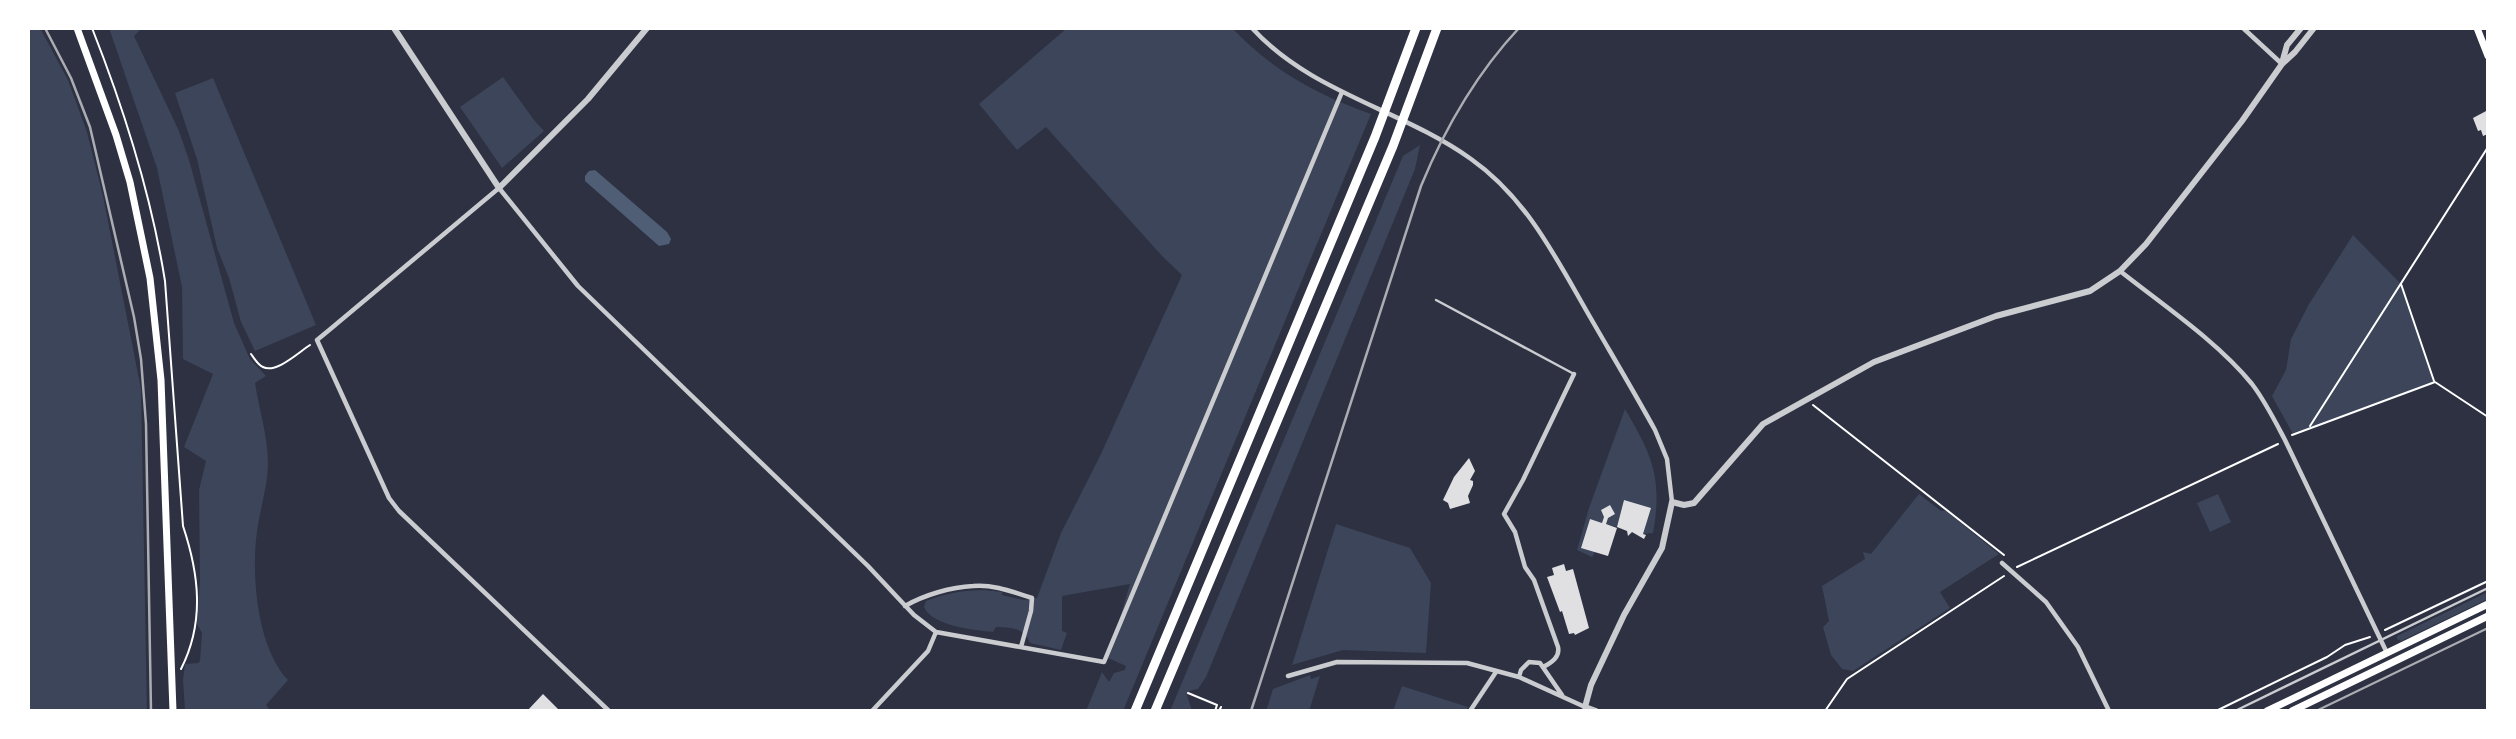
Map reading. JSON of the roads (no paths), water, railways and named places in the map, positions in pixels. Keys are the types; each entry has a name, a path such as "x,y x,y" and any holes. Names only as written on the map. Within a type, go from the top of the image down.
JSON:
{"highway":[{"path":"1135,711 1375,137 1416,28"},
{"path":"1155,711 1393,146 1437,28"}],"main road":[{"path":"77,28 100,86 123,159 150,278 161,380 173,711"},
{"path":"2477,28 2488,56"},
{"path":"2267,711 2488,604"},
{"path":"2292,711 2488,616"}],"street":[{"path":"394,28 499,188 578,286 858,557 905,606 936,632 1104,662 1342,92"},
{"path":"609,711 394,504 381,484 317,340 499,188 588,99 647,28"},
{"path":"1252,28 1297,68 1458,150 1501,183 1529,216 1656,430 1670,473 1672,502 1662,548 1620,623 1591,685 1585,706"},
{"path":"2243,28 2282,64"},
{"path":"2282,64 2287,45 2301,28"},
{"path":"1672,502 1684,505 1694,503 1763,424 1888,355 1996,316 2090,291 2120,271 2146,244 2242,121 2282,64 2314,28"},
{"path":"2120,271 2227,358 2252,385 2285,440 2388,653"},
{"path":"1545,666 1555,659 1558,647 1534,580 1525,567 1515,532 1504,514 1523,481 1574,374"},
{"path":"2002,563 2046,602 2078,647 2109,711"},
{"path":"905,606 919,598 973,586 998,588 1032,597 1021,648"},
{"path":"872,711 928,651 936,632"},
{"path":"1519,677 1521,670 1534,661 1545,666 1562,695"},
{"path":"1288,676 1337,662 1467,663 1519,677 1596,711"},
{"path":"1470,711 1496,671"}],"lane":[{"path":"1436,300 1574,374"},
{"path":"2235,711 2488,588"}],"tram line":[{"path":"2316,711 2488,628"}],"railway":[{"path":"45,28 71,78 90,127 134,317 141,359 146,424 151,711"},
{"path":"1251,711 1421,186 1440,143 1463,102 1489,64 1519,28"}]}
